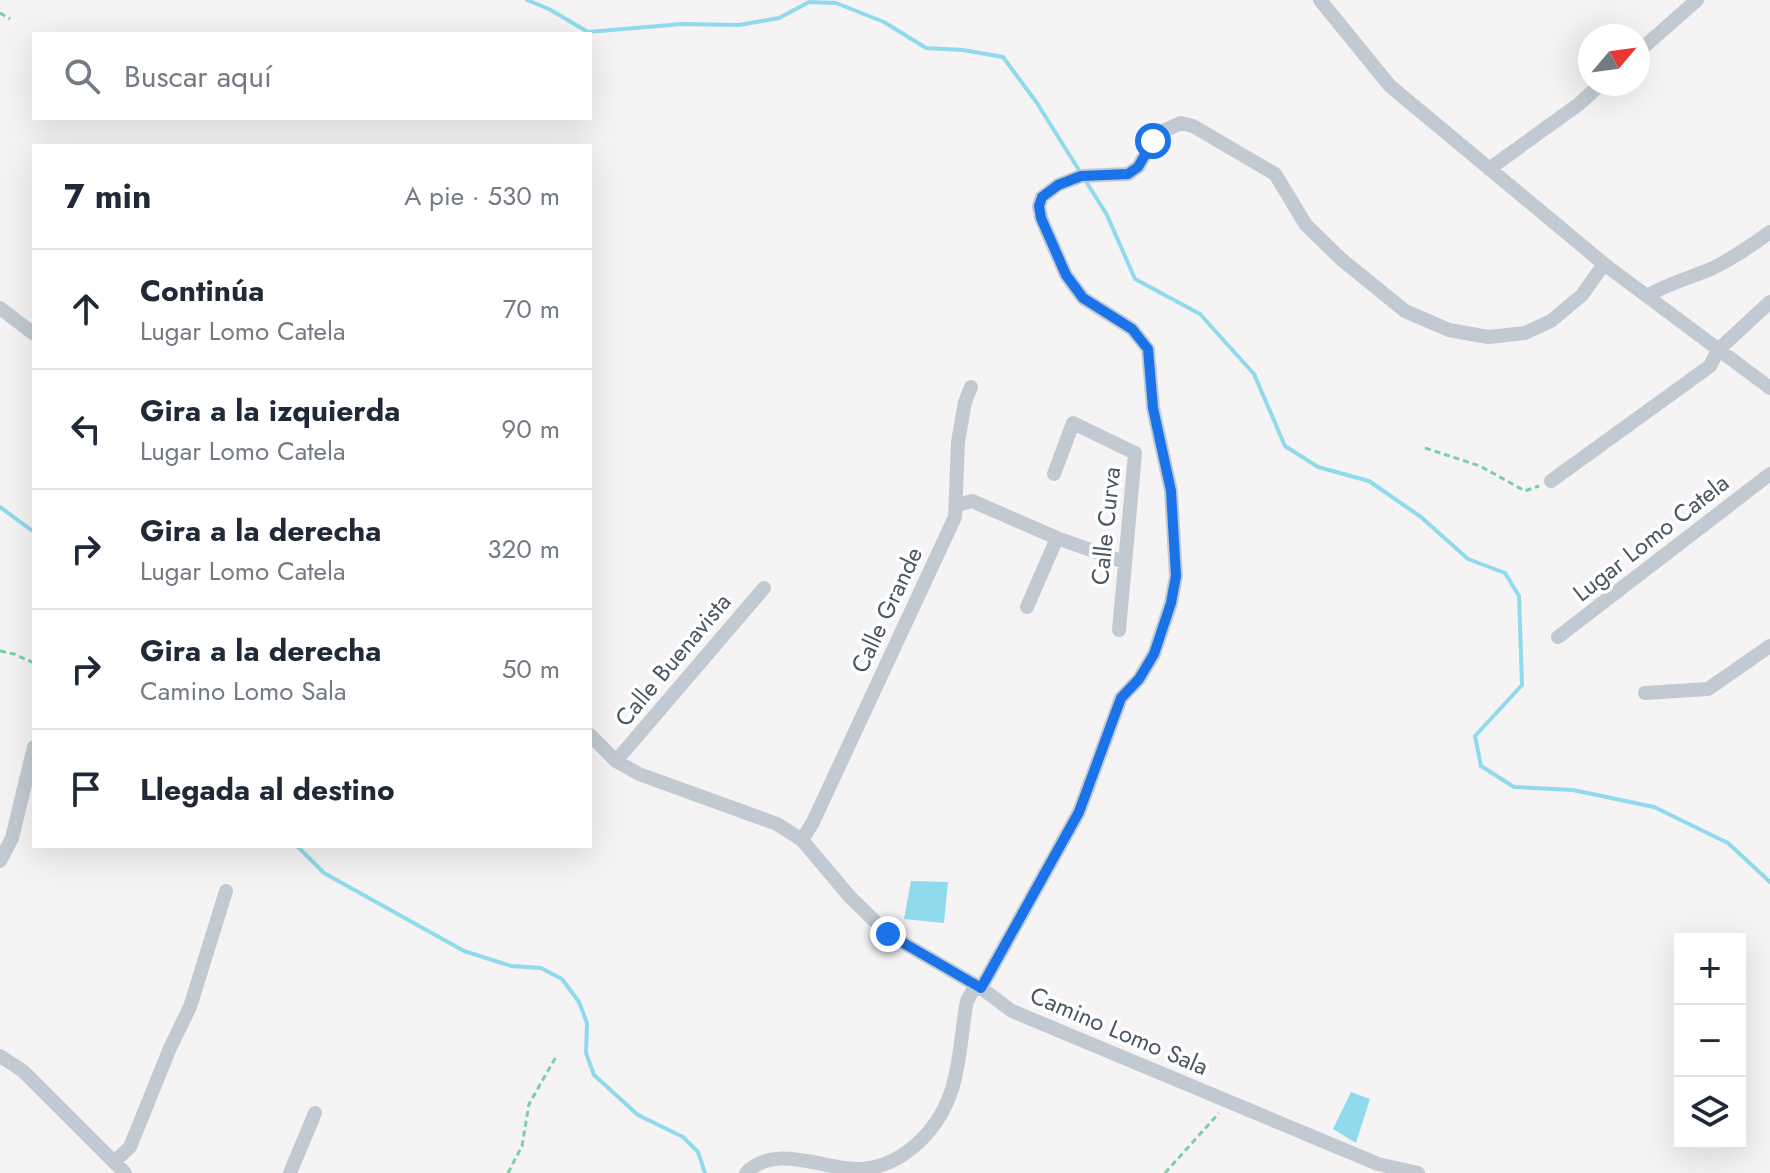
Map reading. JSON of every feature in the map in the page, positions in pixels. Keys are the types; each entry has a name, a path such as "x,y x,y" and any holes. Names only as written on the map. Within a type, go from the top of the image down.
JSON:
{"street":[{"path":"1320,0 1390,86 1604,264 1770,388"},
{"path":"1650,41 1697,0"},
{"path":"1489,169 1588,96"},
{"path":"746,1173 759,1163 782,1158 858,1169 891,1161 929,1133 943,1112 952,1089 967,1001 973,990 981,988 1079,812 1121,698 1139,679 1154,654 1171,603 1176,576 1171,491 1153,408 1148,349 1132,329 1083,298 1066,275 1041,218 1039,206 1042,197 1058,185 1081,176 1128,174 1138,167 1153,141 1163,131 1181,123 1193,126 1275,174 1306,225 1341,259 1405,311 1449,330 1488,337 1525,333 1551,321 1582,295 1604,264"},
{"path":"1647,296 1711,269 1770,232"},
{"path":"1551,481 1710,366 1718,350 1770,302"},
{"path":"0,308 32,328"},
{"name":"Calle Grande","path":"802,840 955,517 958,442 971,387"},
{"name":"Calle Curva","path":"1054,474 1073,423 1135,453 1119,630"},
{"name":"Lugar Lomo Catela","path":"1558,637 1770,474"},
{"path":"957,505 972,501 1057,538 1124,562"},
{"path":"1027,607 1057,538"},
{"name":"Calle Buenavista","path":"616,761 764,588"},
{"path":"1645,693 1708,689 1770,646"},
{"name":"Camino Lomo Sala","path":"592,737 616,761 639,774 777,824 802,840 850,897 888,934 981,988 1012,1011 1378,1164 1418,1173"},
{"path":"0,861 12,838 32,755"},
{"path":"0,1056 23,1071 120,1167 190,1007 226,891"},
{"path":"290,1173 315,1113"}],"path":[{"path":"0,13 10,19"},
{"path":"1425,448 1480,466 1525,491 1551,481"},
{"path":"0,651 32,662"},
{"path":"508,1173 522,1146 529,1104 557,1055"},
{"path":"1165,1173 1230,1102"}],"water":[{"path":"911,881 948,882 944,923 904,919"},
{"path":"1351,1092 1370,1099 1356,1143 1333,1129"}],"waterway":[{"path":"527,0 588,32 682,24 739,25 779,18 809,2 836,3 884,22 926,48 1003,57 1037,103 1107,215 1135,279 1200,314 1254,374 1285,446 1318,467 1369,481 1421,517 1468,559 1505,573 1519,596 1522,685 1475,736 1481,766 1514,787 1573,790 1654,807 1728,843 1770,882"},
{"path":"0,507 32,531"},
{"path":"299,848 324,873 464,951 511,966 541,968 562,979 579,1002 587,1023 586,1053 594,1075 638,1115 683,1137 698,1152 705,1173"}],"route":[{"path":"888,934 981,988 1079,812 1121,698 1139,679 1154,654 1171,603 1176,576 1171,491 1153,408 1148,349 1132,329 1083,298 1066,275 1041,218 1039,206 1042,197 1058,185 1081,176 1128,174 1138,167 1153,141"}]}
